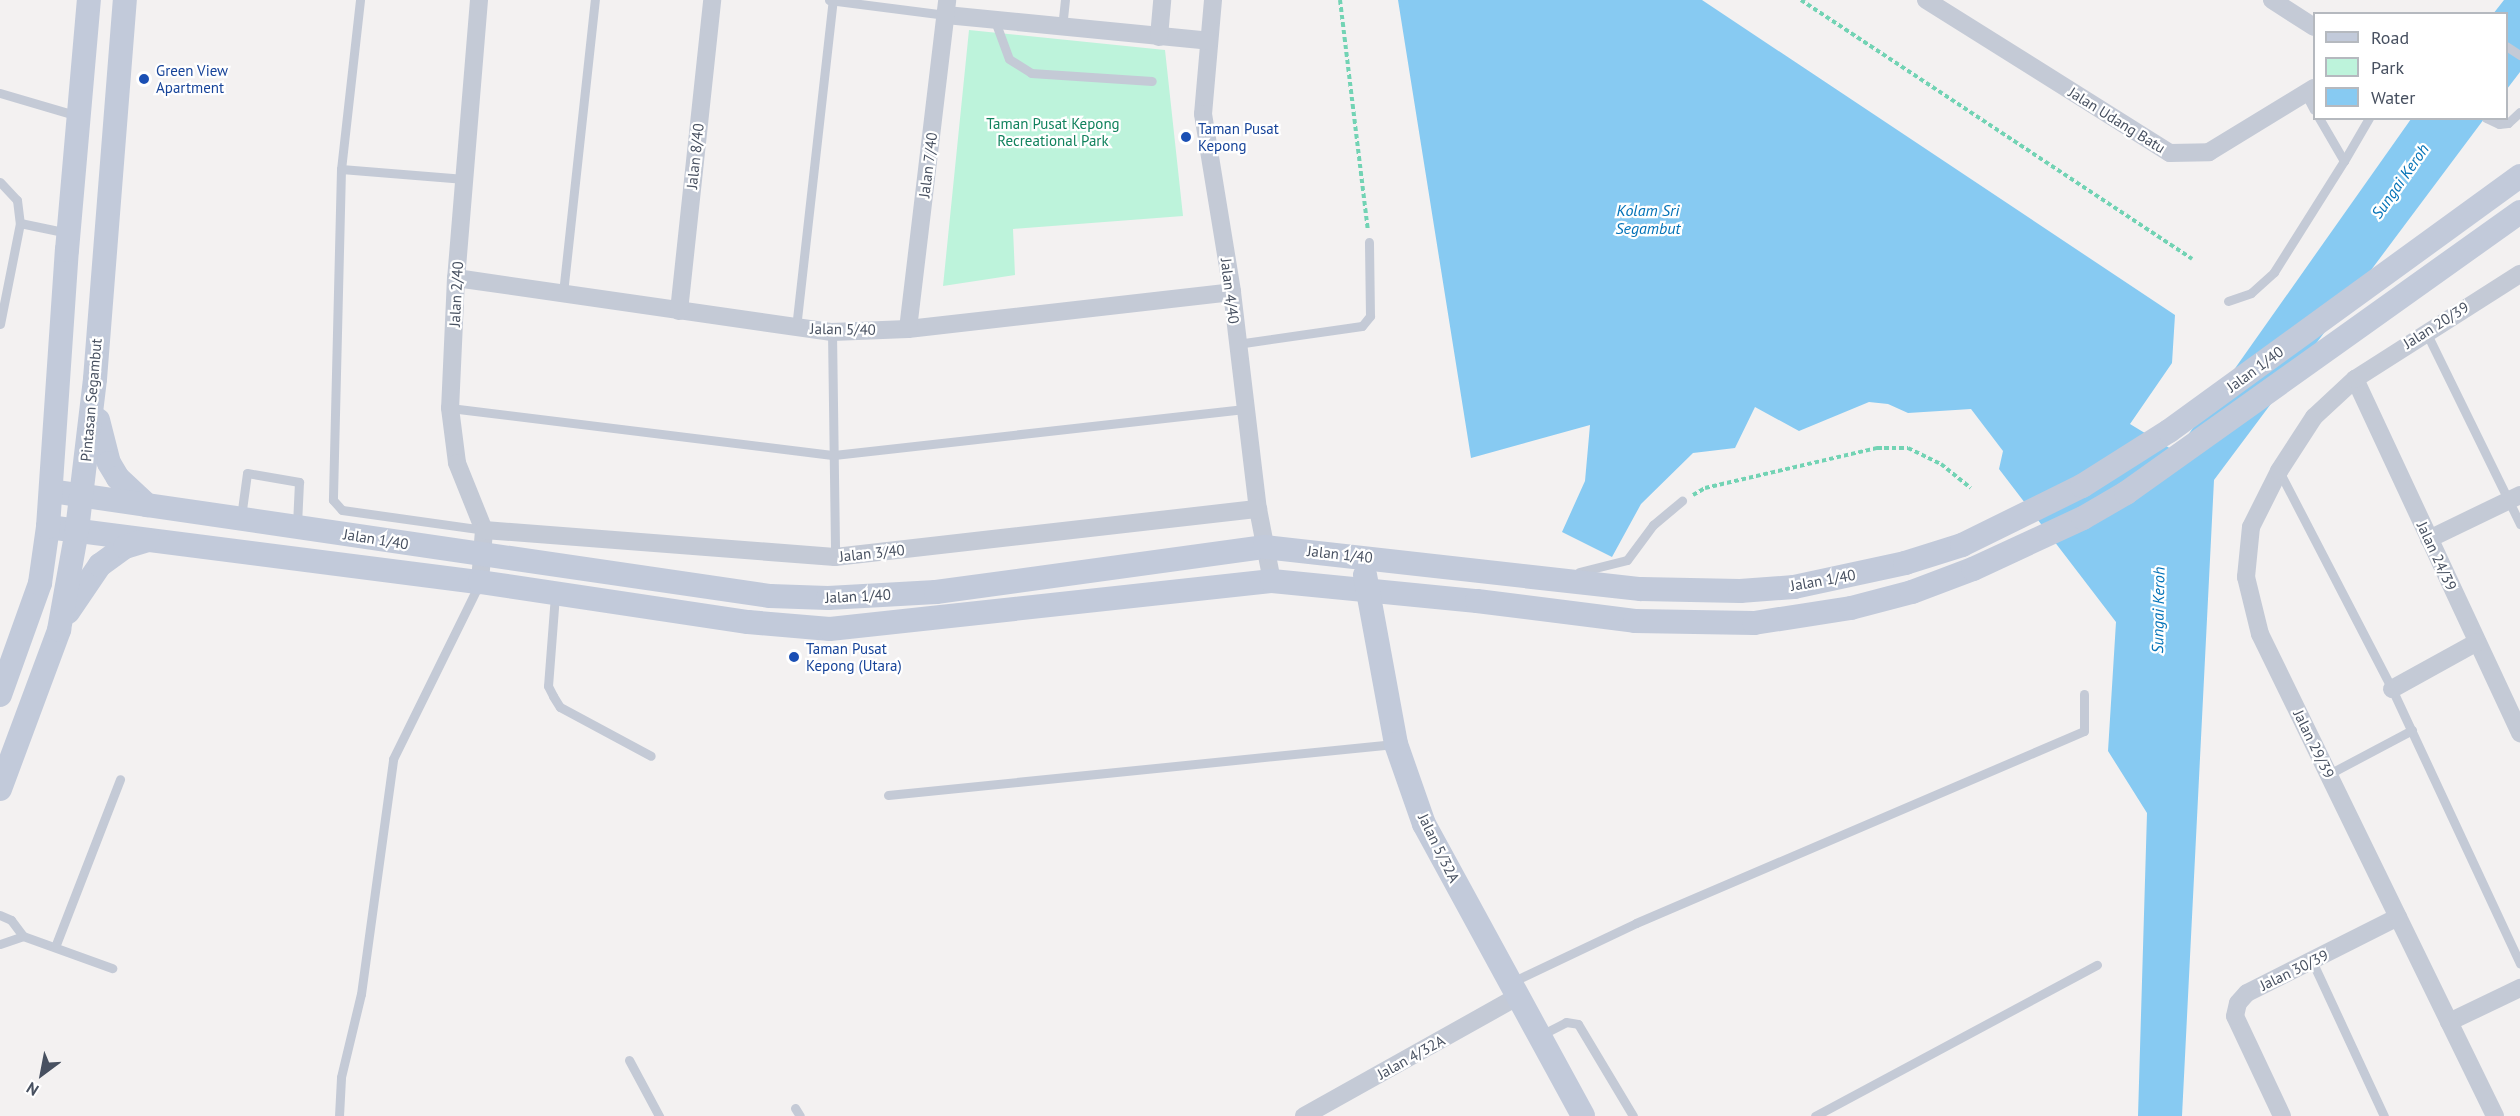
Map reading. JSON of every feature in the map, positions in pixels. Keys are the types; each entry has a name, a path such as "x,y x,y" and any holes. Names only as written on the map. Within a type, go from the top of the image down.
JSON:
{"main road":[{"path":"0,695 40,583 48,527 68,233 89,0"},
{"name":"Pintasan Segambut","path":"0,789 59,630 77,530 95,379 125,0"},
{"name":"Jalan 1/40","path":"51,491 241,517 697,588 828,598 936,592 1265,547 1362,556 1641,590 1740,591 1794,587 1853,575 1962,544 2082,486 2169,431 2520,176"},
{"name":"Jalan 1/40","path":"48,527 480,582 748,622 830,629 1272,581 1366,588 1635,621 1754,623 1851,608 1973,569 2083,518 2126,493 2520,212"},
{"path":"95,379 102,449 118,478 147,505"},
{"path":"59,630 76,595 100,565 125,547 151,539"},
{"name":"Jalan 5/32A","path":"1362,556 1374,636 1396,744 1424,824 1583,1116"}],"street":[{"name":"Jalan 2/40","path":"479,0 456,278 450,408 457,463 484,530 480,582"},
{"name":"Jalan 8/40","path":"679,311 712,0"},
{"path":"1159,37 1162,0"},
{"name":"Jalan 4/40","path":"1213,0 1203,114 1232,292 1244,409 1258,508 1272,581"},
{"name":"Jalan Udang Batu","path":"1926,0 2170,153 2209,152 2310,91"},
{"path":"2272,0 2313,26"},
{"path":"946,8 995,21 1209,41"},
{"name":"Jalan 7/40","path":"908,329 946,8"},
{"name":"Jalan 5/40","path":"456,278 832,332 908,329 1232,292"},
{"name":"Jalan 20/39","path":"2355,379 2425,331 2518,280"},
{"name":"Jalan 29/39","path":"2355,379 2314,417 2279,471 2251,527 2246,577 2260,634 2495,1116"},
{"name":"Jalan 24/39","path":"2355,379 2520,733"},
{"path":"2429,539 2514,498"},
{"name":"Jalan 3/40","path":"484,530 835,557 1258,508"},
{"path":"2392,689 2478,642"},
{"name":"Jalan 30/39","path":"2282,1116 2235,1016 2237,1010 2247,993 2398,917"},
{"path":"2450,1022 2520,988"},
{"name":"Jalan 4/32A","path":"1304,1116 1514,990"}],"lane":[{"path":"360,0 341,169 333,501 342,510 484,530"},
{"path":"563,293 595,0"},
{"path":"796,328 832,0 946,8"},
{"path":"1062,28 1065,0"},
{"path":"995,21 1009,59 1017,68 1031,73 1152,81"},
{"path":"0,93 78,116"},
{"path":"2489,120 2508,123 2520,112"},
{"path":"2320,120 2344,161"},
{"path":"2228,301 2251,293 2274,272 2368,120"},
{"path":"341,169 465,179"},
{"path":"0,182 17,200 20,223 0,324"},
{"path":"20,223 68,233"},
{"path":"1237,344 1362,326 1370,316 1370,242"},
{"path":"2425,331 2514,498 2520,524"},
{"path":"832,332 835,557"},
{"path":"450,408 834,455 1244,409"},
{"path":"2279,471 2412,729 2520,964"},
{"path":"241,517 247,473 299,482 297,527"},
{"path":"1532,578 1601,570 1627,561 1653,525 1682,501"},
{"path":"339,1116 341,1077 361,994 393,759 480,582"},
{"path":"555,595 548,686 560,708 651,756"},
{"path":"1514,990 1636,923 2084,731 2085,694"},
{"path":"2329,774 2412,729"},
{"path":"888,795 1396,744"},
{"path":"55,947 120,779"},
{"path":"0,915 11,920 23,936 112,968"},
{"path":"0,944 23,936"},
{"path":"2312,961 2384,1116"},
{"path":"1815,1116 2097,964"},
{"path":"1539,1036 1566,1022 1578,1024 1633,1116"},
{"path":"629,1060 659,1116"}],"path":[{"path":"1340,0 1370,242"},
{"path":"1801,0 2192,259"},
{"path":"1682,501 1705,488 1877,448 1908,448 1941,464 1971,488"}],"green space":[{"name":"Taman Pusat Kepong Recreational Park","path":"969,30 1165,50 1183,216 1013,229 1015,275 943,286"}],"water":[{"name":"Kolam Sri Segambut","path":"1398,0 1702,0 2175,315 2172,363 2130,424 2176,452 2410,120 2483,120 2214,480 2182,1116 2138,1116 2147,813 2108,751 2116,622 1999,469 2003,451 1971,409 1908,413 1888,404 1869,402 1799,431 1755,407 1735,448 1693,453 1641,504 1612,557 1562,532 1585,481 1590,425 1471,458"},
{"path":"2504,0 2520,0 2520,72 2508,88 2508,12 2495,12"}],"place":[{"name":"Green View Apartment","path":"144,79"},
{"name":"Taman Pusat Kepong","path":"1186,137"},
{"name":"Taman Pusat Kepong (Utara)","path":"794,657"}],"water label":[{"name":"Sungai Keroh","path":"2400,181"},
{"name":"Sungai Keroh","path":"2158,610"}]}
